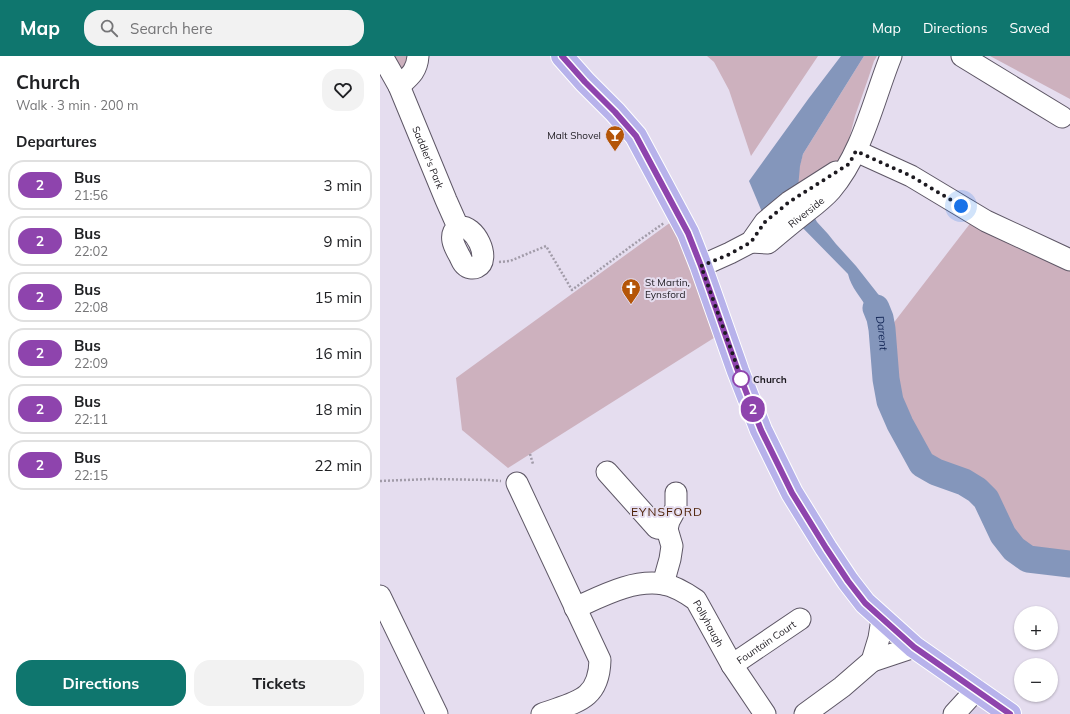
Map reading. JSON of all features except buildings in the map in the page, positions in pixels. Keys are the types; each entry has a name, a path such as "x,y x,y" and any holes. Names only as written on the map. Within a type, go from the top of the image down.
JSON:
{"main road":[{"path":"562,56 636,136 688,233 761,430 792,493 848,581 865,603 914,647 1010,714"}],"street":[{"name":"Saddler's Park","path":"382,56 399,86 458,227"},
{"path":"399,86 412,74 417,64 418,56"},
{"name":"Riverside","path":"701,266 759,242 813,206 831,191 853,157 873,108 891,56"},
{"path":"962,56 1062,117"},
{"path":"853,157 911,176 986,221 1070,260"},
{"name":"Riverside","path":"759,242 765,222 789,202 853,157"},
{"path":"607,472 657,528 666,529"},
{"path":"517,483 600,660 598,678 590,693 582,700 542,714"},
{"path":"663,584 672,546 666,529 676,508 676,493"},
{"name":"Pollyhaugh","path":"575,608 605,594 637,584 663,584 687,594 696,600 732,665 766,714"},
{"path":"380,596 437,714"},
{"name":"Fountain Court","path":"732,665 800,619"},
{"path":"872,661 879,638 882,619"},
{"path":"805,714 842,687 872,661 914,647"},
{"path":"954,714 976,690"}],"path":[{"path":"501,262 510,261 546,246 572,290 677,214"},
{"path":"530,454 533,464"},
{"path":"380,480 489,480 517,483"}],"shaded area":[{"path":"388,56 412,56 402,74"},
{"path":"707,56 818,56 751,156 729,90 714,62"},
{"path":"864,56 877,56 855,116 845,155 800,192 798,188 798,179 803,154"},
{"path":"990,56 1070,56 1070,99"},
{"path":"972,221 1070,267 1070,560 1032,555 1008,534 992,496 970,479 928,460 908,425 897,396 888,365 892,325"},
{"path":"671,222 695,274 717,336 508,468 462,430 456,378"},
{"path":"967,693 994,714 947,714"}],"water":[{"path":"841,56 864,56 803,154 800,166 798,188 817,222 856,266 883,301 894,343 874,345 873,327 870,314 849,279 848,274 795,220 762,212 749,181"}],"waterway":[{"name":"Darent","path":"876,308 882,329 886,379 890,401 900,424 922,464 936,472 964,482 977,490 986,499 1003,535 1014,549 1028,559 1070,564"}],"bus line":[{"name":"2","path":"562,56 636,136 688,233 761,430 792,493 848,581 865,603 914,647 1010,714"}],"place":[{"name":"Malt Shovel","path":"615,152"},
{"name":"St Martin, Eynsford","path":"631,305"},
{"name":"Church","path":"741,379"}],"district":[{"name":"EYNSFORD","path":"667,511"}],"route":[{"path":"741,379 743,383 701,266 730,254 751,242 765,222 789,202 849,164 856,151 911,176 961,206"}]}
